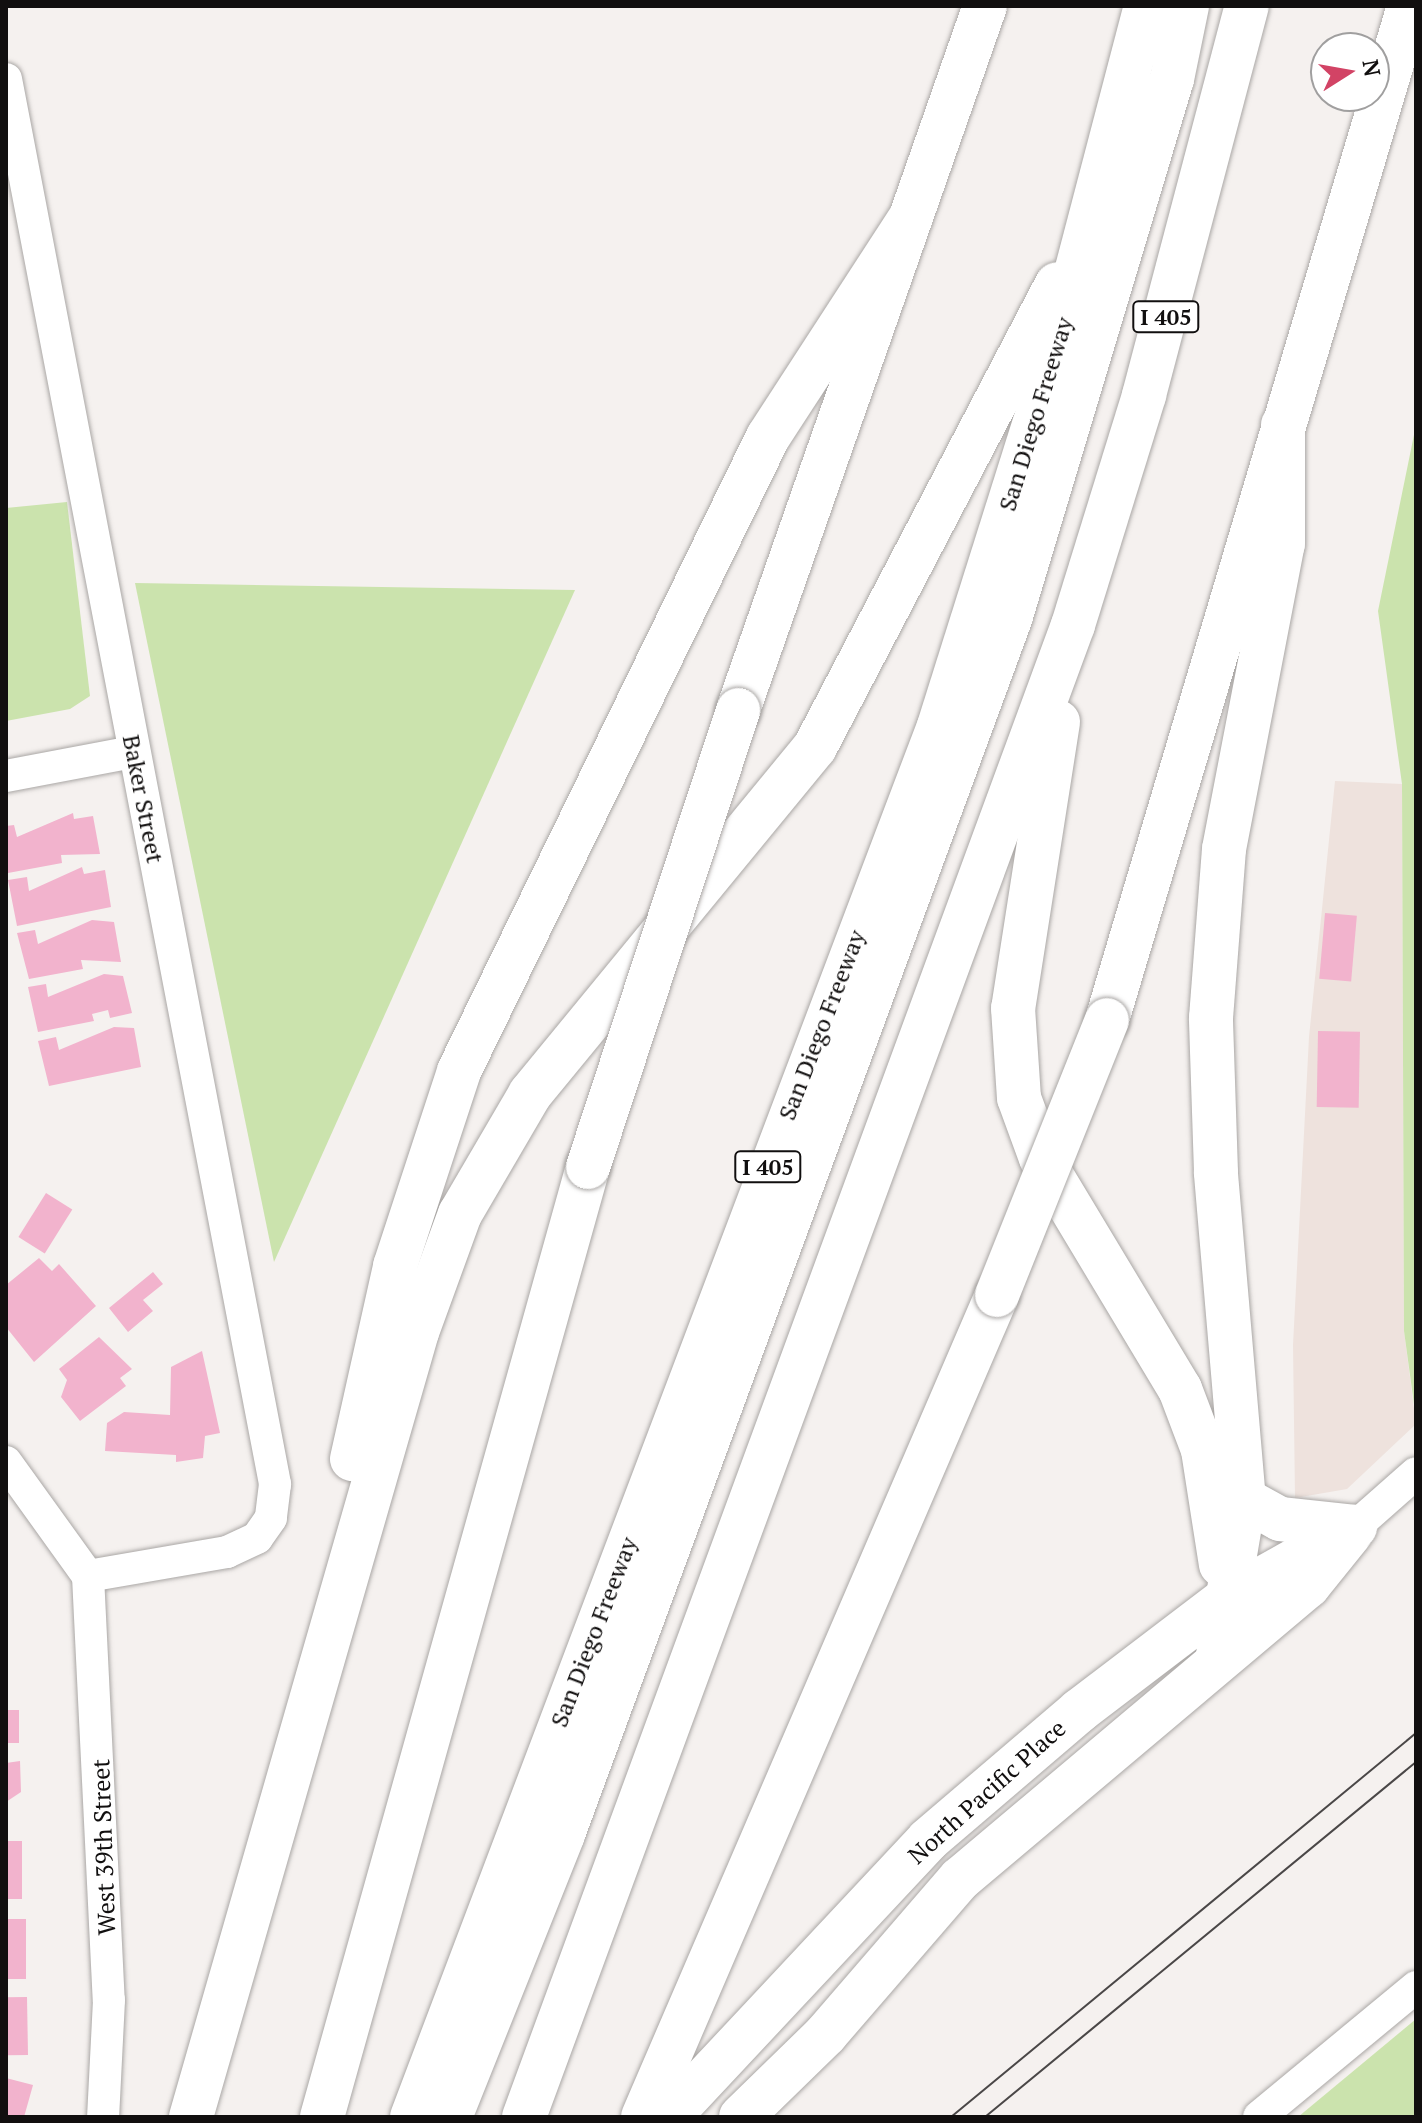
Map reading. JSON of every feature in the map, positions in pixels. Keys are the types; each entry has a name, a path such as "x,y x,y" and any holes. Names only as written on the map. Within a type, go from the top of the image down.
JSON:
{"main road":[{"path":"322,2117 588,1167 738,710 985,6"},
{"name":"San Diego Freeway","path":"412,2117 939,726 1097,208 1146,6"},
{"path":"450,2117 563,1834 1010,619 1172,79 1187,6"},
{"path":"483,2103 1021,654 1104,405 1207,6"},
{"name":"I 405","path":"524,2117 1073,625 1144,395 1247,6"},
{"path":"643,2117 997,1295 1107,1020 1409,6"},
{"path":"191,2117 272,1824 434,1277 489,1155 530,1094 815,747 1097,208"},
{"path":"272,1824 395,1266 459,1071 768,437 910,218"},
{"path":"1217,1661 1226,1599 1226,1490 1211,1018 1224,849 1283,544 1283,425"},
{"path":"1073,625 1013,1008 1019,1098 1041,1158 1180,1389 1226,1490 1280,1519 1355,1527"},
{"name":"North Pacific Place","path":"669,2117 928,1840 1079,1711 1226,1599 1355,1527"},
{"name":"North Pacific Place","path":"741,2117 826,2034 960,1879 1308,1586 1355,1527"}],"street":[{"name":"Baker Street","path":"6,79 133,752 272,1451 271,1518 257,1538 227,1552 88,1576"},
{"path":"6,776 133,752"},
{"path":"6,1462 88,1576"},
{"name":"North Pacific Place","path":"1355,1527 1416,1473"},
{"name":"West 39th Street","path":"88,1576 109,1985 103,2117"},
{"path":"1259,2117 1416,1987"}],"shaded area":[{"path":"1335,781 1402,784 1404,1331 1416,1424 1347,1489 1295,1498 1293,1345 1309,1037"}],"green space":[{"path":"1416,425 1416,1419 1404,1331 1402,784 1378,611"},
{"path":"67,502 90,696 70,709 6,721 6,508"},
{"path":"135,583 575,590 274,1262"},
{"path":"1416,2019 1416,2117 1298,2117"}],"building":[{"path":"73,813 74,819 93,816 100,854 61,855 62,863 8,873 6,826 14,825 17,837"},
{"path":"82,867 84,874 105,870 111,907 17,926 8,880 27,877 29,891"},
{"path":"1325,913 1357,916 1351,982 1319,979"},
{"path":"92,920 114,922 121,962 81,960 83,969 29,979 17,933 35,930 38,944"},
{"path":"104,974 123,976 132,1013 110,1018 108,1010 92,1014 94,1021 38,1032 28,987 46,984 48,997"},
{"path":"114,1027 134,1028 141,1067 49,1086 38,1041 56,1037 59,1050"},
{"path":"1318,1031 1360,1032 1359,1108 1317,1107"},
{"path":"46,1193 72,1209 45,1254 18,1237"},
{"path":"39,1258 52,1271 59,1264 96,1306 34,1362 6,1327 6,1285"},
{"path":"153,1272 163,1284 143,1300 153,1311 128,1332 109,1308"},
{"path":"99,1337 132,1369 120,1378 126,1386 80,1421 61,1397 67,1380 59,1369"},
{"path":"202,1351 220,1433 205,1436 203,1458 176,1462 176,1455 105,1451 107,1423 124,1412 170,1415 171,1367"},
{"path":"6,1710 19,1710 19,1743 6,1743"},
{"path":"20,1761 21,1792 6,1802 6,1763"},
{"path":"6,1841 22,1841 22,1899 6,1899"},
{"path":"6,1919 26,1919 26,1979 6,1979"},
{"path":"6,1997 27,1997 28,2055 7,2055"},
{"path":"6,2078 33,2085 24,2117 6,2117"}],"tram line":[{"path":"951,2117 1416,1733"},
{"path":"985,2117 1416,1762"}]}
